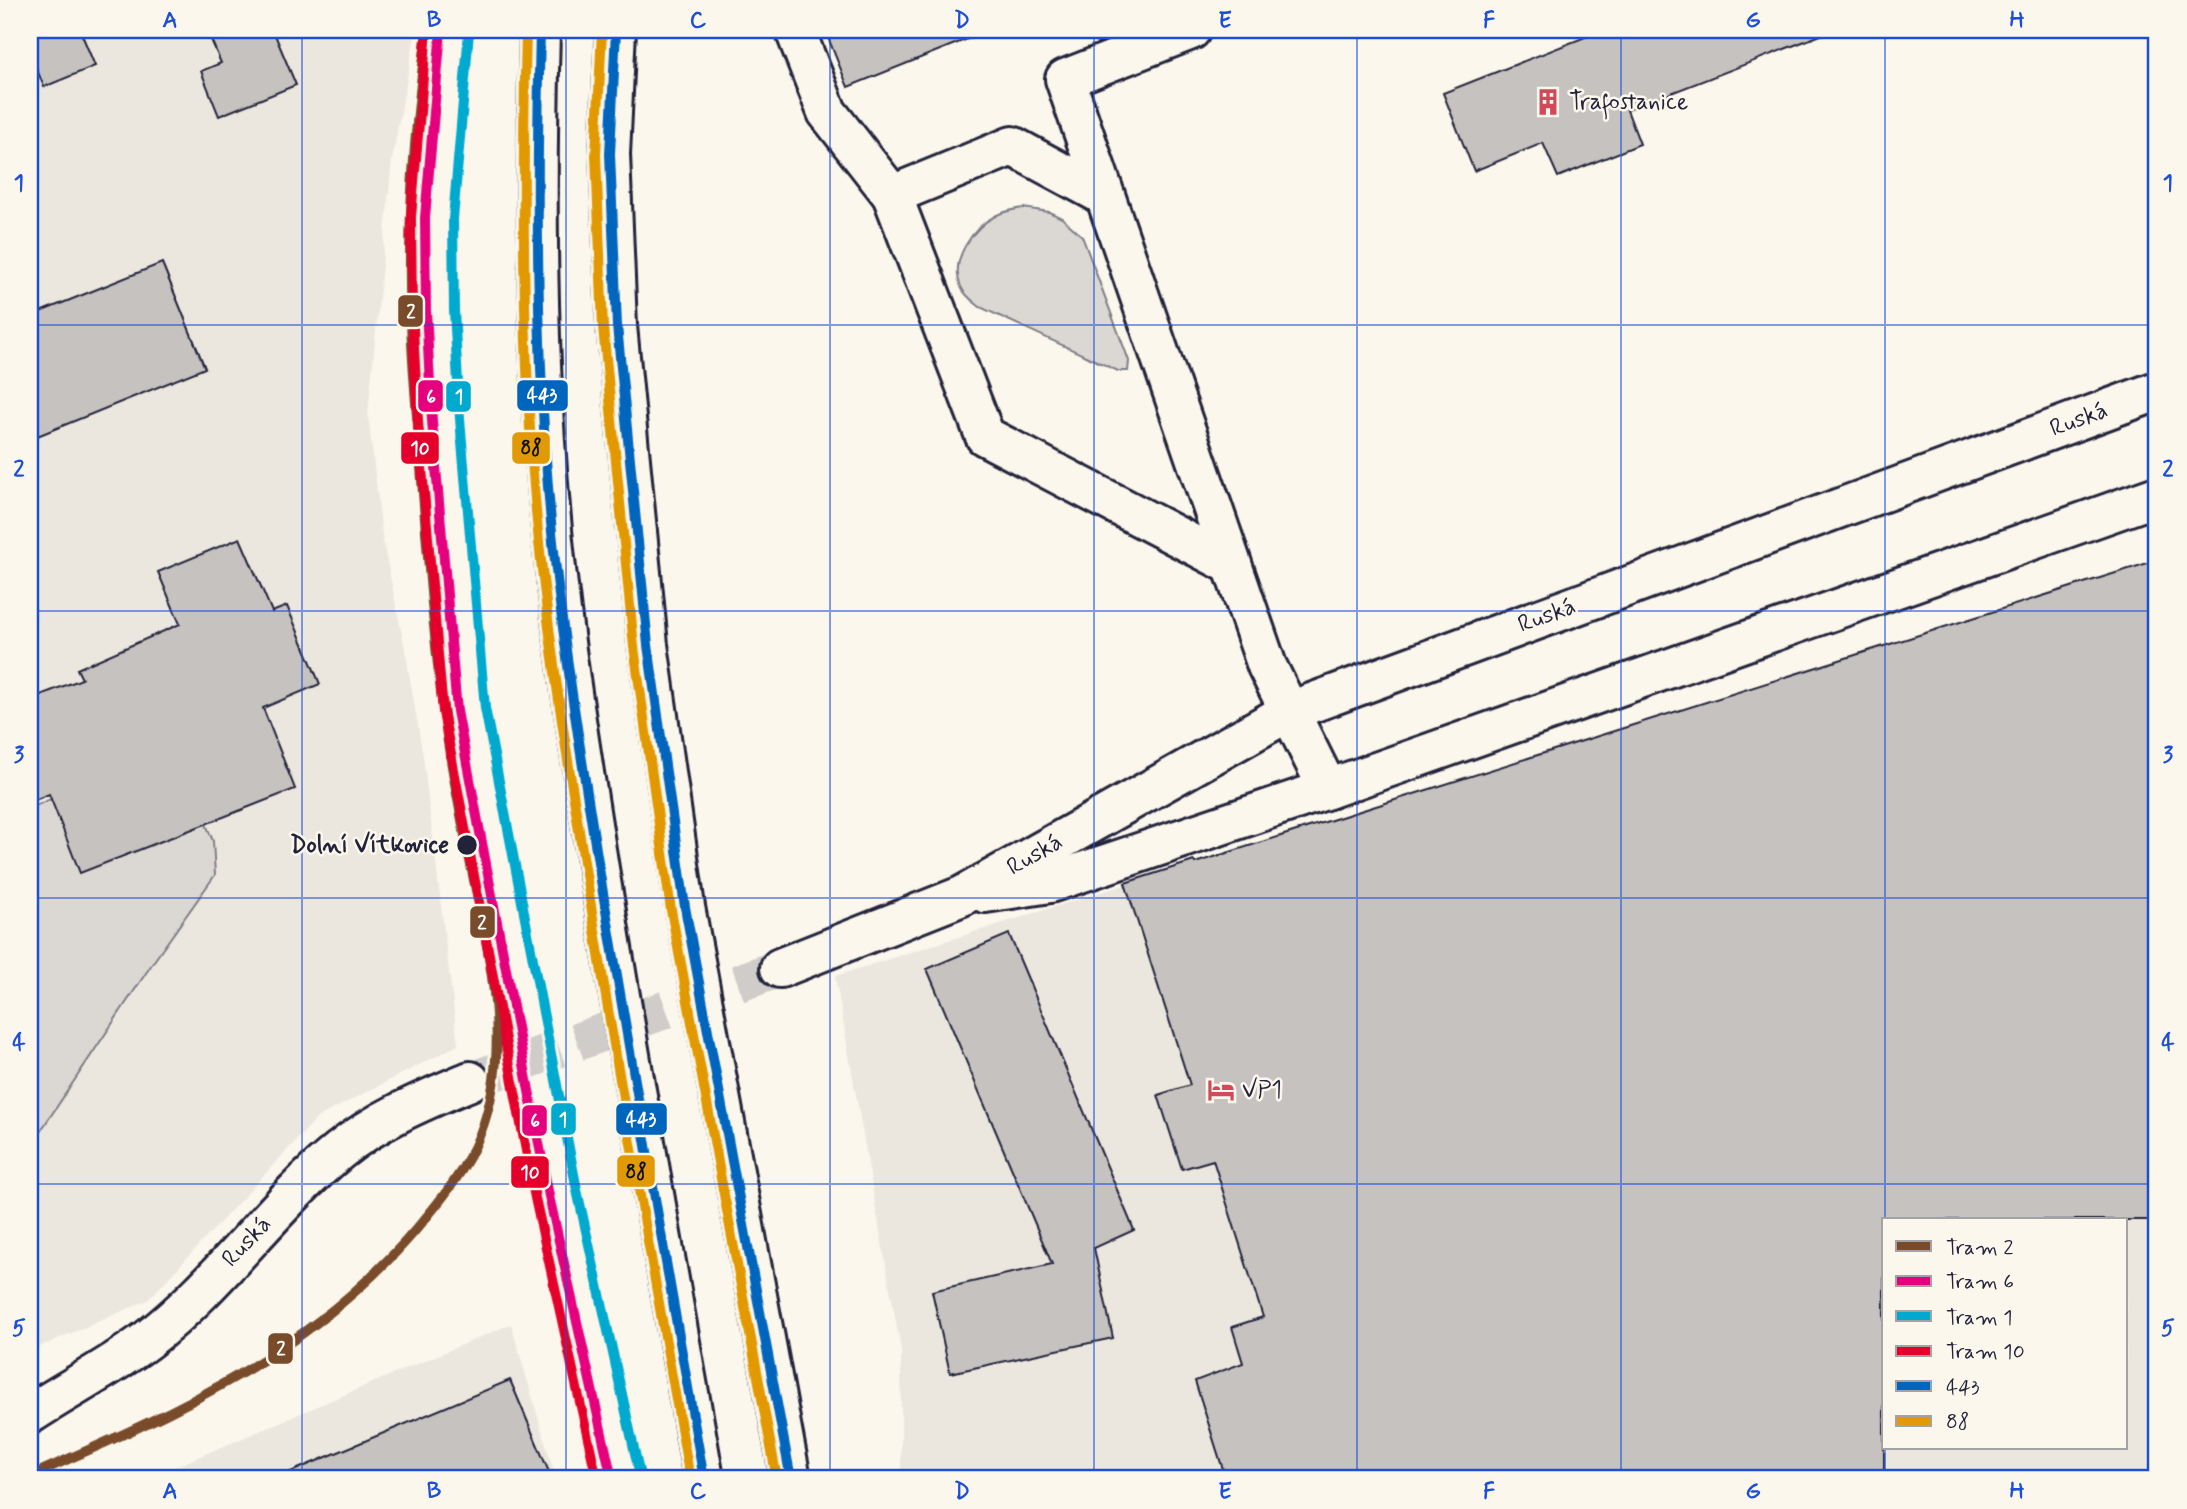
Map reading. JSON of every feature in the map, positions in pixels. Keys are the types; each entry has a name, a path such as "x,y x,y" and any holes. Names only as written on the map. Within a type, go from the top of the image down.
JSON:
{"main road":[{"path":"540,30 536,160 538,337 547,474 567,664 608,924 704,1479"},
{"path":"617,30 610,154 617,326 648,645 685,907 791,1479"},
{"path":"795,30 827,112 892,195 985,436 1232,565"},
{"path":"1191,30 1065,79 1267,666 1328,789"},
{"path":"892,195 1012,146 1105,196"},
{"name":"Ruská","path":"780,968 962,896 1290,711 2157,391"},
{"name":"Ruská","path":"962,896 1050,883 1328,789 2157,496"},
{"name":"Ruská","path":"30,1413 147,1340 209,1283 290,1195 341,1149 403,1109 470,1081"}],"shaded area":[{"path":"30,30 416,30 392,160 368,415 383,542 423,756 458,1045 318,1117 148,1300 30,1351"},
{"path":"1023,208 1049,212 1062,218 1082,236 1129,361 1128,371 1118,371 980,307 961,287 958,266 965,245 972,236 997,215"},
{"path":"2157,559 2157,1479 901,1479 901,1351 835,976"},
{"path":"84,785 206,824 213,841 215,875 30,1147 30,808"},
{"path":"511,1324 556,1479 146,1479"}],"building":[{"path":"30,30 80,30 95,66 44,87 30,52"},
{"path":"207,30 273,30 296,85 219,116 201,71 221,63"},
{"path":"825,30 984,30 985,32 848,87"},
{"name":"Trafostanice","path":"1603,30 1826,30 1826,33 1627,110 1640,144 1558,177 1543,143 1474,171 1443,93"},
{"path":"162,263 205,368 30,439 30,316"},
{"path":"240,538 272,612 287,606 320,684 263,708 295,789 80,873 49,794 30,802 30,699 82,679 77,669 180,624 158,572"},
{"path":"2157,560 2157,1220 1882,1218 1884,1479 1226,1479 1195,1381 1243,1363 1232,1327 1263,1317 1213,1160 1182,1169 1158,1095 1190,1085 1125,883 1194,861 1195,863"},
{"path":"1009,934 1134,1230 1094,1248 1113,1338 950,1373 932,1291 1052,1264 927,969"},
{"path":"510,1380 552,1479 274,1479"}],"tunnel":[{"path":"470,1081 780,968"}],"tram line":[{"name":"2","path":"30,1476 190,1402 288,1344 334,1310 378,1271 445,1194 475,1147 490,1102 497,1037 495,1005 486,940 454,779 443,707 431,597 413,356 411,201 427,30"},
{"name":"10","path":"427,30 411,217 412,310 418,422 443,712 535,1198 597,1479"},
{"name":"6","path":"441,30 425,218 426,310 432,421 457,711 549,1196 612,1479"},
{"name":"1","path":"469,32 453,219 454,310 460,419 485,708 577,1190 640,1476"}],"transit line":[{"name":"88","path":"526,30 524,214 528,399 547,615 601,966 690,1479"},
{"name":"443","path":"540,30 538,214 542,399 561,615 603,893 704,1479"},
{"name":"88","path":"602,30 596,155 603,327 634,647 671,910 777,1479"},
{"name":"443","path":"616,30 610,154 617,326 648,645 685,907 791,1479"}],"place":[{"name":"Trafostanice","path":"1548,102"},
{"name":"Dolní Vítkovice","path":"467,845"},
{"name":"VP1","path":"1221,1090"}]}
